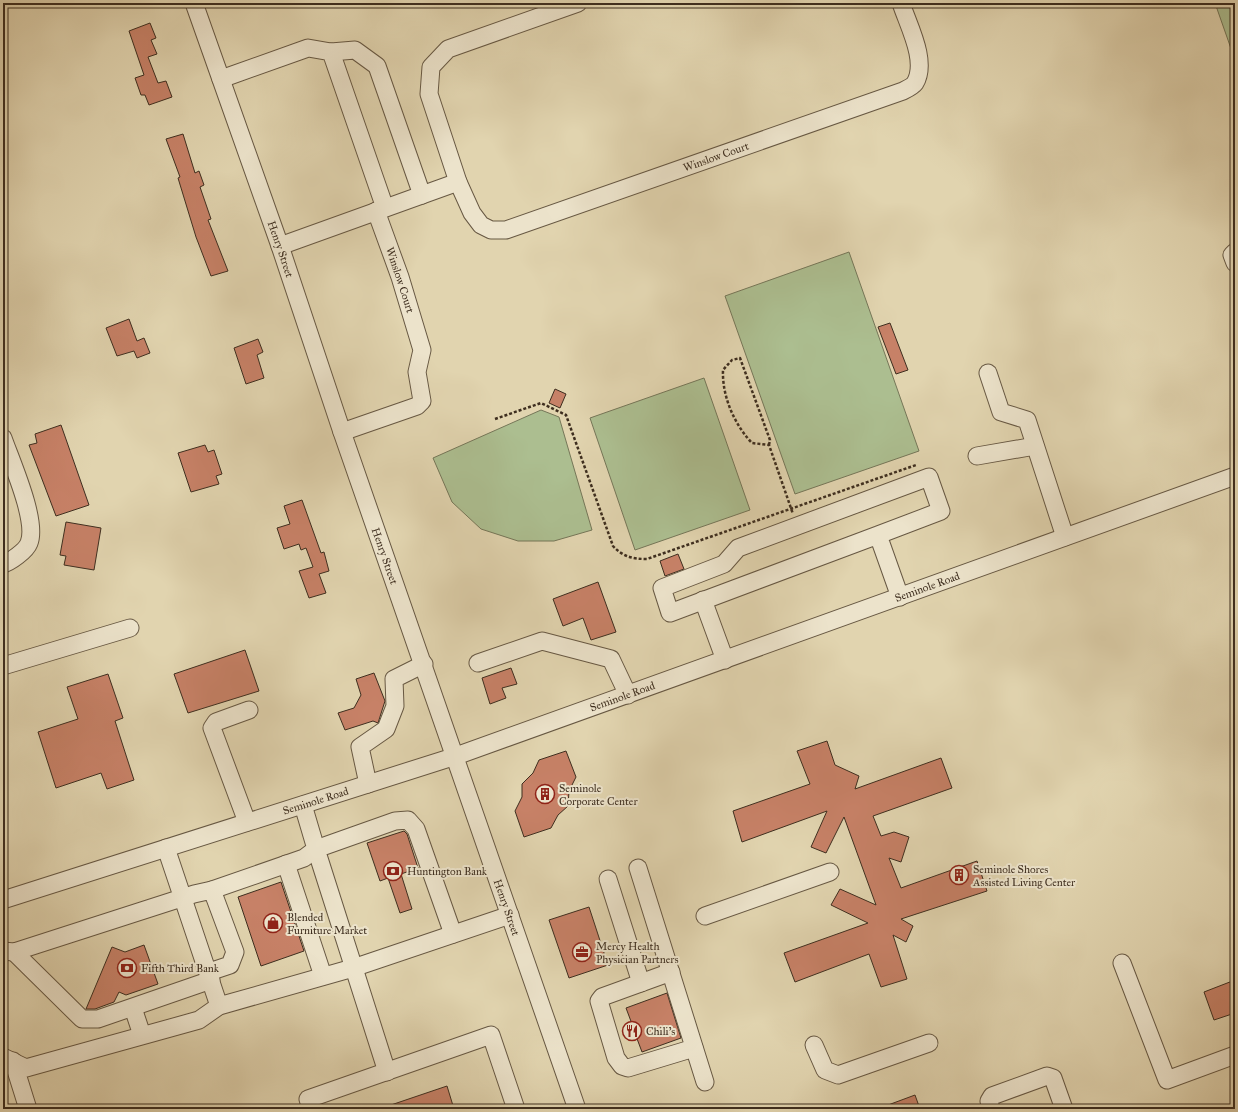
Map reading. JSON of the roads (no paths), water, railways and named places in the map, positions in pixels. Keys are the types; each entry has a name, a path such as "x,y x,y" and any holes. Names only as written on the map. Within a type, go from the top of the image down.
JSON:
{"street":[{"name":"Henry Street","path":"194,3 280,246 342,432 456,756 577,1109"},
{"name":"Winslow Court","path":"578,3 448,49 430,67 429,94 458,182 472,213 481,225 491,230 506,230 902,91 914,84 919,73 920,60 901,3"},
{"path":"221,79 308,48 331,52 355,50 377,66 422,195"},
{"name":"Winslow Court","path":"331,52 422,350 417,372 422,401 417,406 342,432"},
{"path":"280,246 458,182"},
{"path":"1235,252 1232,255 1235,263"},
{"path":"988,373 1001,412 1027,420 1065,538"},
{"path":"3,438 31,521 29,544 11,561 3,564"},
{"path":"977,456 1035,446"},
{"name":"Seminole Road","path":"3,900 456,756 1235,476"},
{"path":"929,477 941,511 878,535 670,613 662,588 724,564 738,548 929,477"},
{"path":"878,535 900,597"},
{"path":"703,600 725,660"},
{"path":"3,666 130,628"},
{"path":"478,663 542,642 611,659 628,695"},
{"path":"368,784 360,747 386,729 395,706 394,679 424,664"},
{"path":"247,822 212,728 216,722 249,710"},
{"path":"303,805 386,1072"},
{"path":"8,951 212,890 304,858 316,849 395,821 408,820 416,829 453,934"},
{"path":"166,848 219,1006"},
{"path":"286,864 323,976"},
{"path":"638,868 705,1082"},
{"path":"705,916 830,872"},
{"path":"608,879 641,983"},
{"path":"8,951 82,1019 98,1019 134,1008 210,976 230,964 235,952 212,890"},
{"path":"8,1059 26,1068 199,1020 219,1006 353,968 510,915"},
{"path":"1122,963 1167,1080 1235,1055"},
{"path":"671,972 602,997 599,1001 616,1058 622,1066 628,1068 694,1048"},
{"path":"134,1008 142,1035"},
{"path":"312,1109 308,1100 491,1035 516,1109"},
{"path":"814,1045 825,1070 838,1075 929,1043"},
{"path":"8,1059 28,1109"},
{"path":"991,1109 989,1101 992,1096 1050,1076 1053,1078 1064,1109"}],"place":[{"name":"Seminole Corporate Center","path":"545,794"},
{"name":"Huntington Bank","path":"393,871"},
{"name":"Seminole Shores Assisted Living Center","path":"959,875"},
{"name":"Blended Furniture Market","path":"273,923"},
{"name":"Mercy Health Physician Partners","path":"582,952"},
{"name":"Fifth Third Bank","path":"127,968"},
{"name":"Chili's","path":"632,1031"}]}
